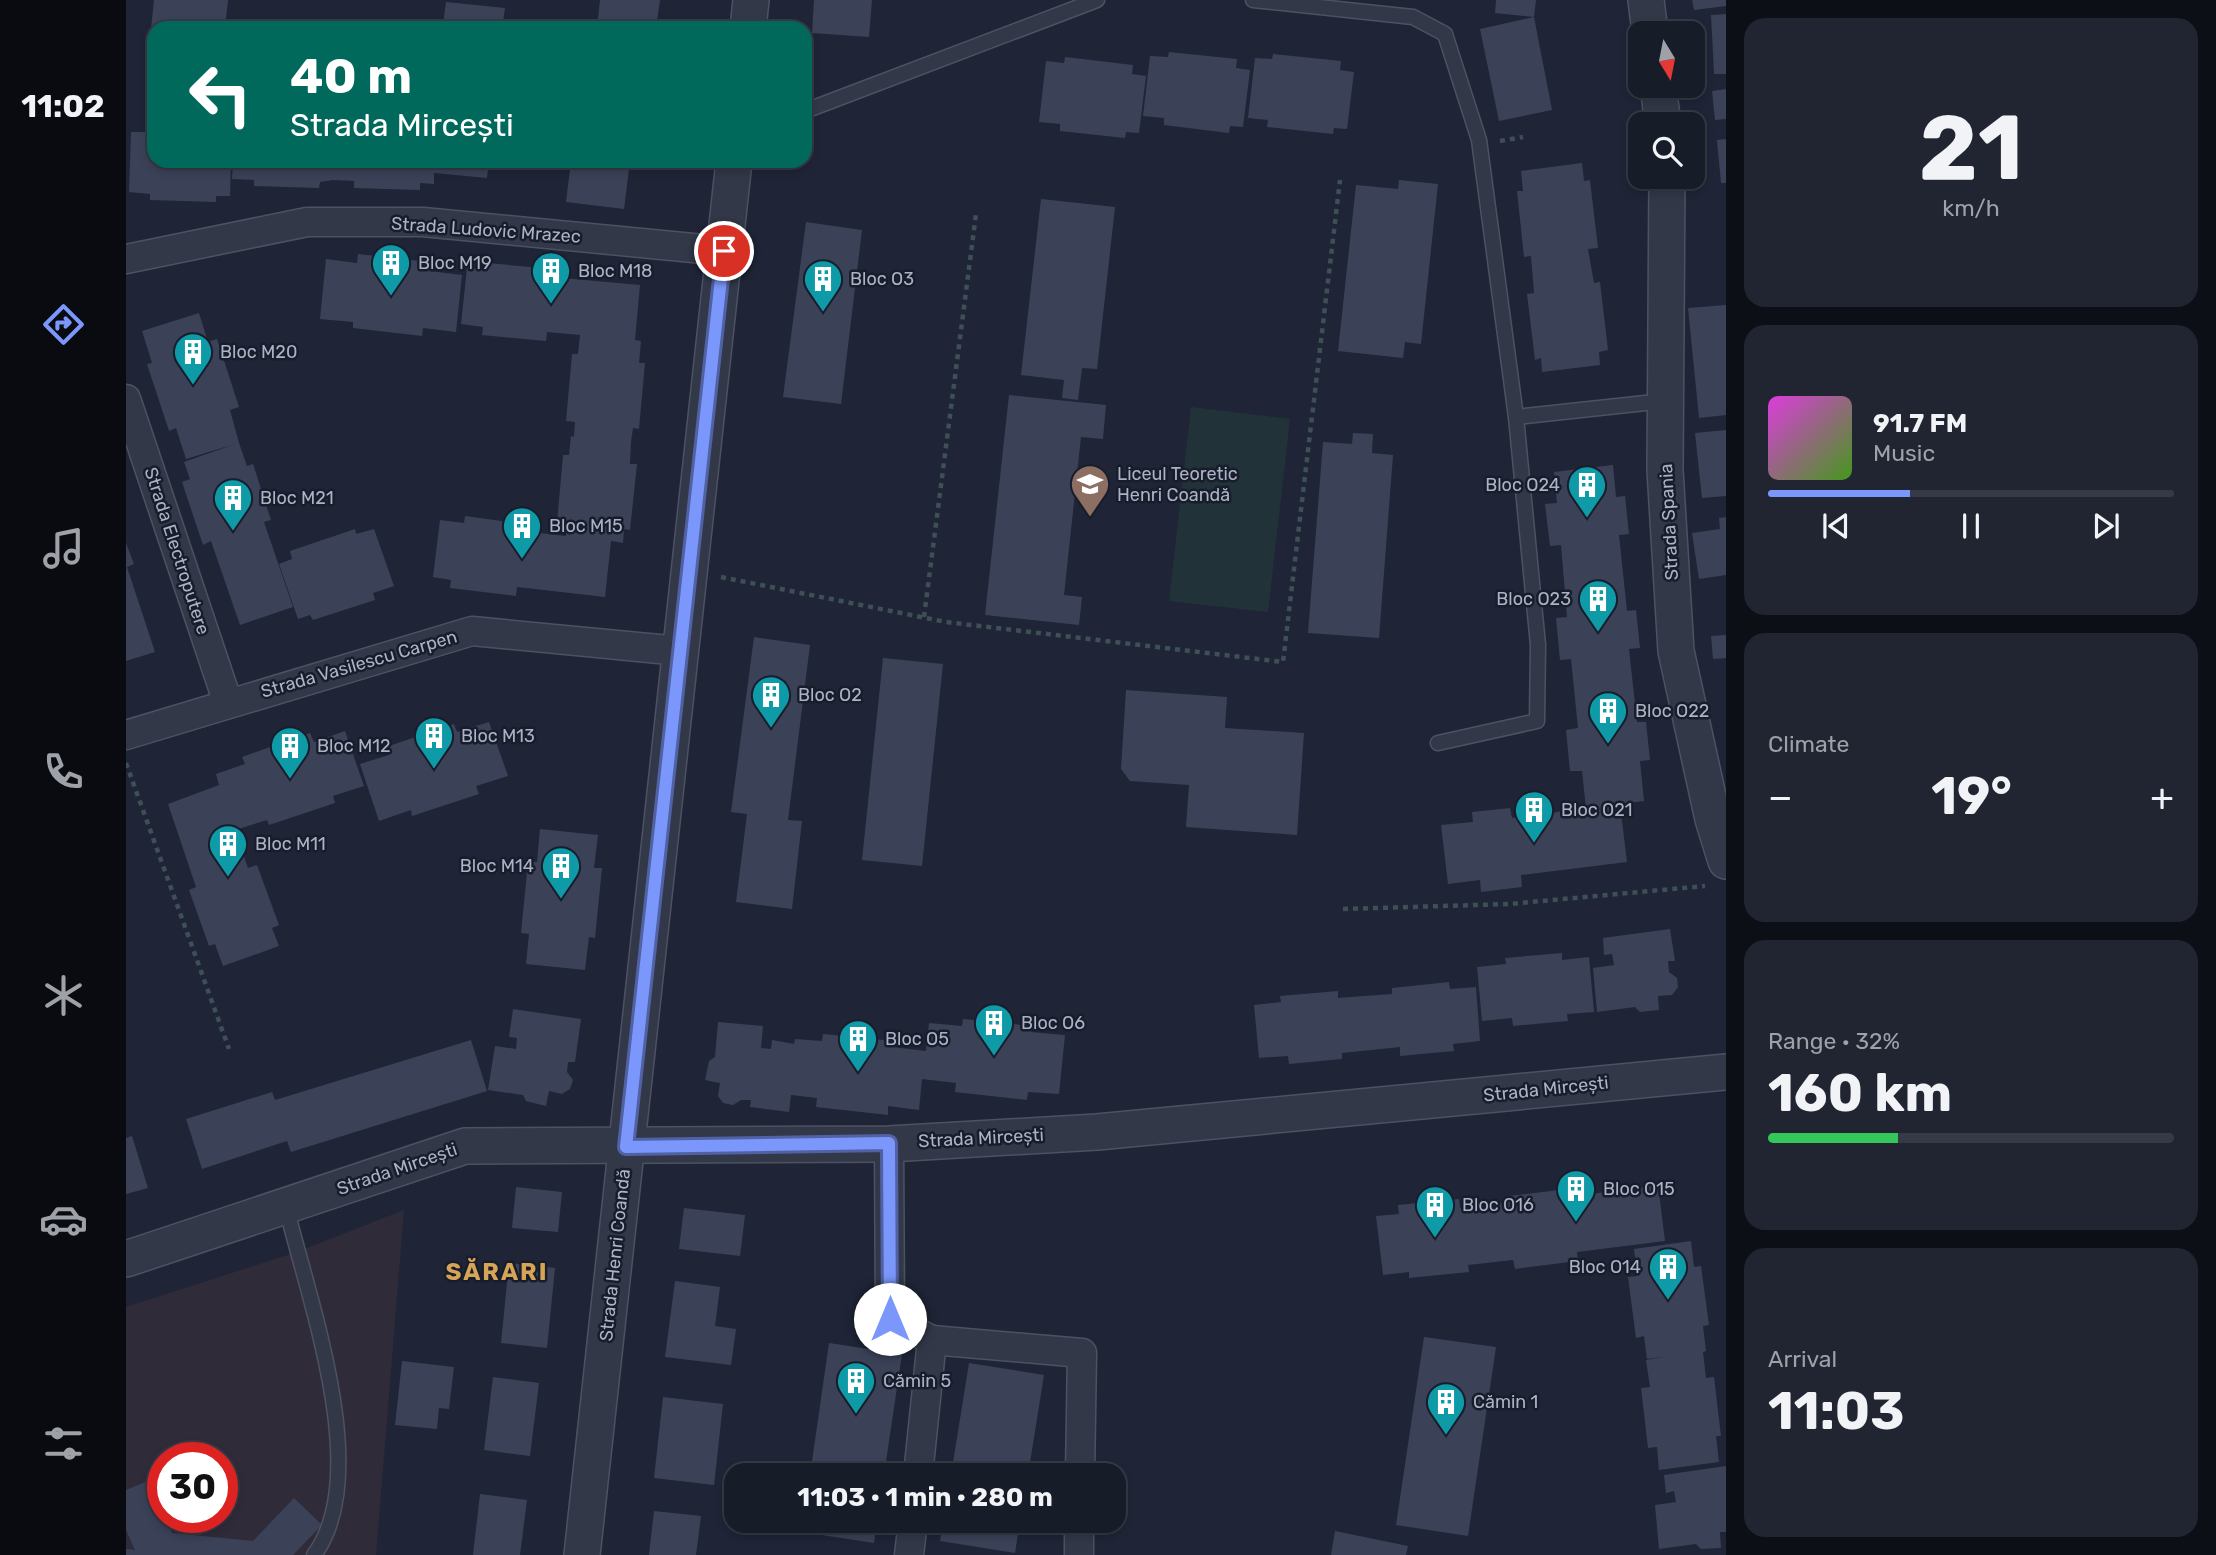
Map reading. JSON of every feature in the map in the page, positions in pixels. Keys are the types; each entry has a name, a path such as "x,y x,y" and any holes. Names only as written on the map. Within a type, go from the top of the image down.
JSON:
{"street":[{"path":"749,21 751,0"},
{"path":"1646,0 1649,21"},
{"name":"Strada Henri Coandă","path":"582,1555 733,168"},
{"name":"Strada Spania","path":"1667,189 1665,470 1676,651 1719,817 1719,873"},
{"name":"Strada Ludovic Mrazec","path":"126,259 307,222 423,222 724,251"},
{"name":"Strada Electroputere","path":"126,399 228,703"},
{"name":"Strada Vasilescu Carpen","path":"126,735 472,631 680,652"},
{"name":"Strada Mircești","path":"126,1259 466,1146 626,1147 889,1143 1097,1132 1726,1072"},
{"path":"889,1143 890,1319 932,1340 1082,1353 1080,1463"},
{"path":"919,1463 932,1340"},
{"path":"909,1555 912,1533"},
{"path":"1079,1533 1079,1555"}],"lane":[{"path":"812,108 1097,0"},
{"path":"1253,0 1413,17 1445,34 1479,141 1516,417 1538,645 1537,720 1438,743"},
{"path":"1516,417 1665,401"},
{"path":"286,1206 316,1317 334,1402 337,1482 328,1536 314,1555"}],"path":[{"path":"756,583 924,617 1283,662 1340,180"},
{"path":"924,617 976,214"},
{"path":"126,763 229,1049"},
{"path":"1343,909 1509,904 1719,873"}],"shaded area":[{"path":"1191,407 1290,419 1268,612 1169,601"},
{"path":"404,1210 376,1555 126,1555 126,1307 297,1252"}],"building":[{"path":"154,0 228,0 226,21 152,21"},
{"path":"600,0 660,0 657,21 598,21"},
{"path":"814,0 872,0 869,37 812,33"},
{"path":"1496,0 1536,0 1534,17 1495,13"},
{"path":"1692,0 1726,0 1726,6 1694,10"},
{"path":"446,2 505,8 503,21 444,21"},
{"path":"1726,14 1726,74 1714,74 1711,15"},
{"path":"1534,17 1552,110 1499,121 1480,29"},
{"path":"1169,52 1237,59 1236,68 1250,70 1243,127 1230,126 1229,133 1164,125 1164,118 1143,116 1150,56 1168,57"},
{"path":"1273,54 1341,61 1340,70 1354,72 1347,129 1334,128 1333,134 1267,127 1268,120 1248,118 1255,58 1272,59"},
{"path":"1065,57 1133,65 1132,74 1146,76 1139,133 1126,132 1125,138 1060,131 1060,124 1039,122 1046,61 1064,63"},
{"path":"1726,89 1726,119 1715,120 1712,91"},
{"path":"131,132 147,132 147,168 231,168 230,196 216,196 216,202 150,200 150,194 129,192"},
{"path":"1726,139 1726,183 1721,183 1717,140"},
{"path":"1582,163 1584,181 1590,180 1598,248 1588,249 1594,283 1600,282 1608,350 1599,352 1600,365 1542,372 1541,358 1535,360 1527,294 1534,293 1531,256 1524,257 1517,191 1523,191 1521,171"},
{"path":"233,168 488,168 487,178 434,173 434,184 420,183 420,190 354,188 354,181 333,180 320,182 319,188 254,186 254,180 232,179"},
{"path":"570,168 629,168 624,209 566,202"},
{"path":"1399,180 1438,184 1421,344 1405,342 1403,358 1338,351 1356,185 1398,189"},
{"path":"1041,199 1115,207 1097,369 1082,368 1078,400 1062,398 1064,380 1021,375"},
{"name":"Bloc O3","path":"806,222 862,230 841,404 783,397"},
{"name":"Bloc M19","path":"358,254 429,262 429,271 462,275 456,332 423,328 422,336 353,328 353,322 320,319 326,259 357,263"},
{"path":"488,263 552,269 551,277 640,285 635,340 641,341 639,363 645,363 639,429 633,428 631,442 630,464 637,464 630,530 624,529 623,543 611,541 605,597 517,587 516,596 450,588 451,580 433,577 440,520 464,523 465,516 523,524 522,531 566,536 566,524 557,523 563,455 569,455 571,436 574,437 575,422 566,421 572,354 578,354 580,335 547,332 546,341 482,335 483,327 461,324 467,268 487,269"},
{"path":"1726,305 1726,415 1699,418 1688,308"},
{"path":"199,313 208,342 217,339 239,407 230,410 247,466 253,464 271,520 264,522 293,607 240,625 211,541 203,545 182,482 190,479 184,462 235,444 186,459 176,428 169,431 147,364 152,363 142,331"},
{"path":"1009,395 1106,405 1103,439 1081,437 1064,595 1082,597 1079,625 985,615"},
{"path":"1726,430 1726,496 1702,498 1695,433"},
{"path":"1353,433 1373,434 1372,453 1393,455 1379,638 1308,633 1323,442 1352,444"},
{"path":"1613,465 1616,497 1625,496 1629,534 1619,535 1627,611 1636,610 1640,648 1629,649 1637,722 1646,722 1650,760 1640,761 1644,801 1620,804 1627,862 1521,875 1522,887 1481,892 1480,880 1448,884 1441,825 1473,822 1472,812 1510,808 1512,818 1586,808 1582,771 1570,771 1566,730 1578,728 1571,659 1560,660 1556,618 1567,617 1561,545 1550,546 1545,504 1557,503 1554,472"},
{"path":"1726,517 1726,575 1699,579 1692,533 1720,529 1719,518"},
{"path":"355,529 356,534 374,529 394,586 373,593 375,600 313,620 310,615 298,619 279,564 292,559 290,551"},
{"path":"126,543 134,564 127,567 155,652 126,661"},
{"path":"1726,635 1726,658 1713,659 1711,636"},
{"name":"Bloc O2","path":"754,637 810,645 788,820 802,821 792,909 736,902 747,814 731,812"},
{"path":"883,658 943,664 922,866 862,860"},
{"path":"1126,690 1227,697 1225,728 1304,733 1297,835 1186,827 1189,785 1130,781 1121,769"},
{"name":"Bloc M13","path":"489,722 508,776 476,786 479,794 412,816 411,810 379,821 360,764 389,755 386,747 454,724 457,732"},
{"path":"345,731 364,786 333,796 335,803 269,825 267,820 235,830 248,868 257,865 279,925 272,928 279,946 223,966 215,944 209,946 189,890 196,887 168,804 219,785 216,774 245,764 242,757 310,733 314,742"},
{"name":"Bloc M14","path":"540,829 598,835 594,868 602,868 595,938 589,937 585,970 526,964 529,934 521,933 528,862 537,862"},
{"path":"1670,929 1675,961 1668,961 1669,972 1677,978 1678,987 1672,995 1658,996 1659,1010 1640,1012 1635,1007 1597,1012 1593,968 1614,965 1612,954 1604,955 1603,938"},
{"path":"1562,953 1562,960 1589,957 1594,1012 1567,1014 1568,1021 1513,1026 1512,1018 1482,1021 1477,967 1506,964 1505,958"},
{"path":"1449,982 1450,989 1476,987 1480,1041 1453,1044 1454,1051 1400,1056 1400,1047 1342,1053 1342,1059 1289,1064 1288,1056 1259,1058 1254,1005 1281,1002 1280,996 1338,991 1338,998 1392,994 1392,988"},
{"path":"513,1009 581,1019 575,1062 568,1062 567,1072 573,1080 570,1089 562,1094 549,1091 546,1106 526,1101 523,1095 488,1090 495,1046 516,1049 517,1038 509,1037"},
{"path":"963,1019 1032,1026 1031,1032 1065,1035 1059,1094 1028,1092 1027,1100 955,1092 956,1083 922,1079 919,1110 888,1106 888,1115 816,1107 817,1098 791,1095 789,1112 750,1107 751,1100 741,1100 733,1105 723,1103 718,1096 720,1083 705,1080 709,1061 715,1057 718,1022 763,1026 761,1048 771,1049 772,1040 794,1044 795,1039 822,1041 823,1034 893,1041 892,1047 926,1051 929,1023 962,1026"},
{"path":"471,1040 487,1091 291,1152 287,1141 202,1169 186,1119 272,1092 275,1100"},
{"path":"132,1136 148,1188 126,1194 126,1138"},
{"path":"1658,1185 1665,1241 1577,1252 1578,1261 1515,1269 1513,1260 1468,1265 1469,1272 1409,1278 1409,1272 1383,1275 1376,1216 1399,1214 1398,1205 1459,1199 1460,1208 1509,1202 1508,1196 1568,1189 1569,1197"},
{"path":"516,1187 562,1192 558,1232 512,1228"},
{"path":"684,1208 745,1215 740,1256 679,1249"},
{"path":"1691,1241 1694,1267 1701,1266 1709,1325 1703,1326 1706,1351 1703,1352 1706,1378 1714,1377 1721,1436 1716,1436 1719,1462 1659,1470 1657,1447 1648,1448 1641,1388 1650,1387 1646,1360 1663,1357 1647,1359 1644,1336 1636,1338 1628,1277 1637,1276 1634,1249"},
{"path":"509,1263 555,1268 547,1348 501,1343"},
{"path":"675,1281 720,1287 715,1326 736,1329 731,1365 665,1357"},
{"name":"Cămin 1","path":"1424,1337 1496,1347 1468,1536 1396,1525"},
{"name":"Cămin 5","path":"829,1343 902,1354 886,1463 812,1463"},
{"path":"402,1361 454,1367 449,1409 439,1408 437,1429 395,1425"},
{"name":"Cămin 5","path":"969,1363 1044,1375 1030,1463 953,1463"},
{"path":"493,1377 539,1383 530,1456 484,1450"},
{"path":"663,1397 723,1404 714,1485 654,1478"},
{"path":"1726,1466 1726,1532 1720,1532 1721,1548 1701,1549 1696,1544 1659,1549 1655,1505 1676,1502 1674,1491 1666,1493 1664,1475"},
{"path":"147,1481 147,1533 253,1541 294,1498 322,1525 293,1555 126,1555 126,1549 135,1550 126,1530 126,1490"},
{"path":"480,1494 527,1500 520,1555 473,1555"},
{"path":"654,1511 701,1516 696,1555 649,1555"},
{"path":"1335,1531 1408,1546 1406,1555 1331,1555"},
{"path":"809,1533 875,1533 874,1543"},
{"path":"941,1533 1018,1533 1015,1553 940,1541"}],"place":[{"name":"Bloc M19","path":"391,297"},
{"name":"Bloc M18","path":"551,305"},
{"name":"Bloc O3","path":"823,313"},
{"name":"Bloc M20","path":"193,386"},
{"name":"Liceul Teoretic Henri Coandă","path":"1090,518"},
{"name":"Bloc O24","path":"1587,519"},
{"name":"Bloc M21","path":"233,532"},
{"name":"Bloc M15","path":"522,560"},
{"name":"Bloc O23","path":"1598,633"},
{"name":"Bloc O2","path":"771,729"},
{"name":"Bloc O22","path":"1608,745"},
{"name":"Bloc M13","path":"434,770"},
{"name":"Bloc M12","path":"290,780"},
{"name":"Bloc O21","path":"1534,844"},
{"name":"Bloc M11","path":"228,878"},
{"name":"Bloc M14","path":"561,900"},
{"name":"Bloc O6","path":"994,1057"},
{"name":"Bloc O5","path":"858,1073"},
{"name":"Bloc O15","path":"1576,1223"},
{"name":"Bloc O16","path":"1435,1239"},
{"name":"Bloc O14","path":"1668,1301"},
{"name":"Cămin 5","path":"856,1415"},
{"name":"Cămin 1","path":"1446,1436"}],"district":[{"name":"SĂRARI","path":"497,1272"}],"route":[{"path":"724,251 626,1147 889,1143 890,1319"}]}
